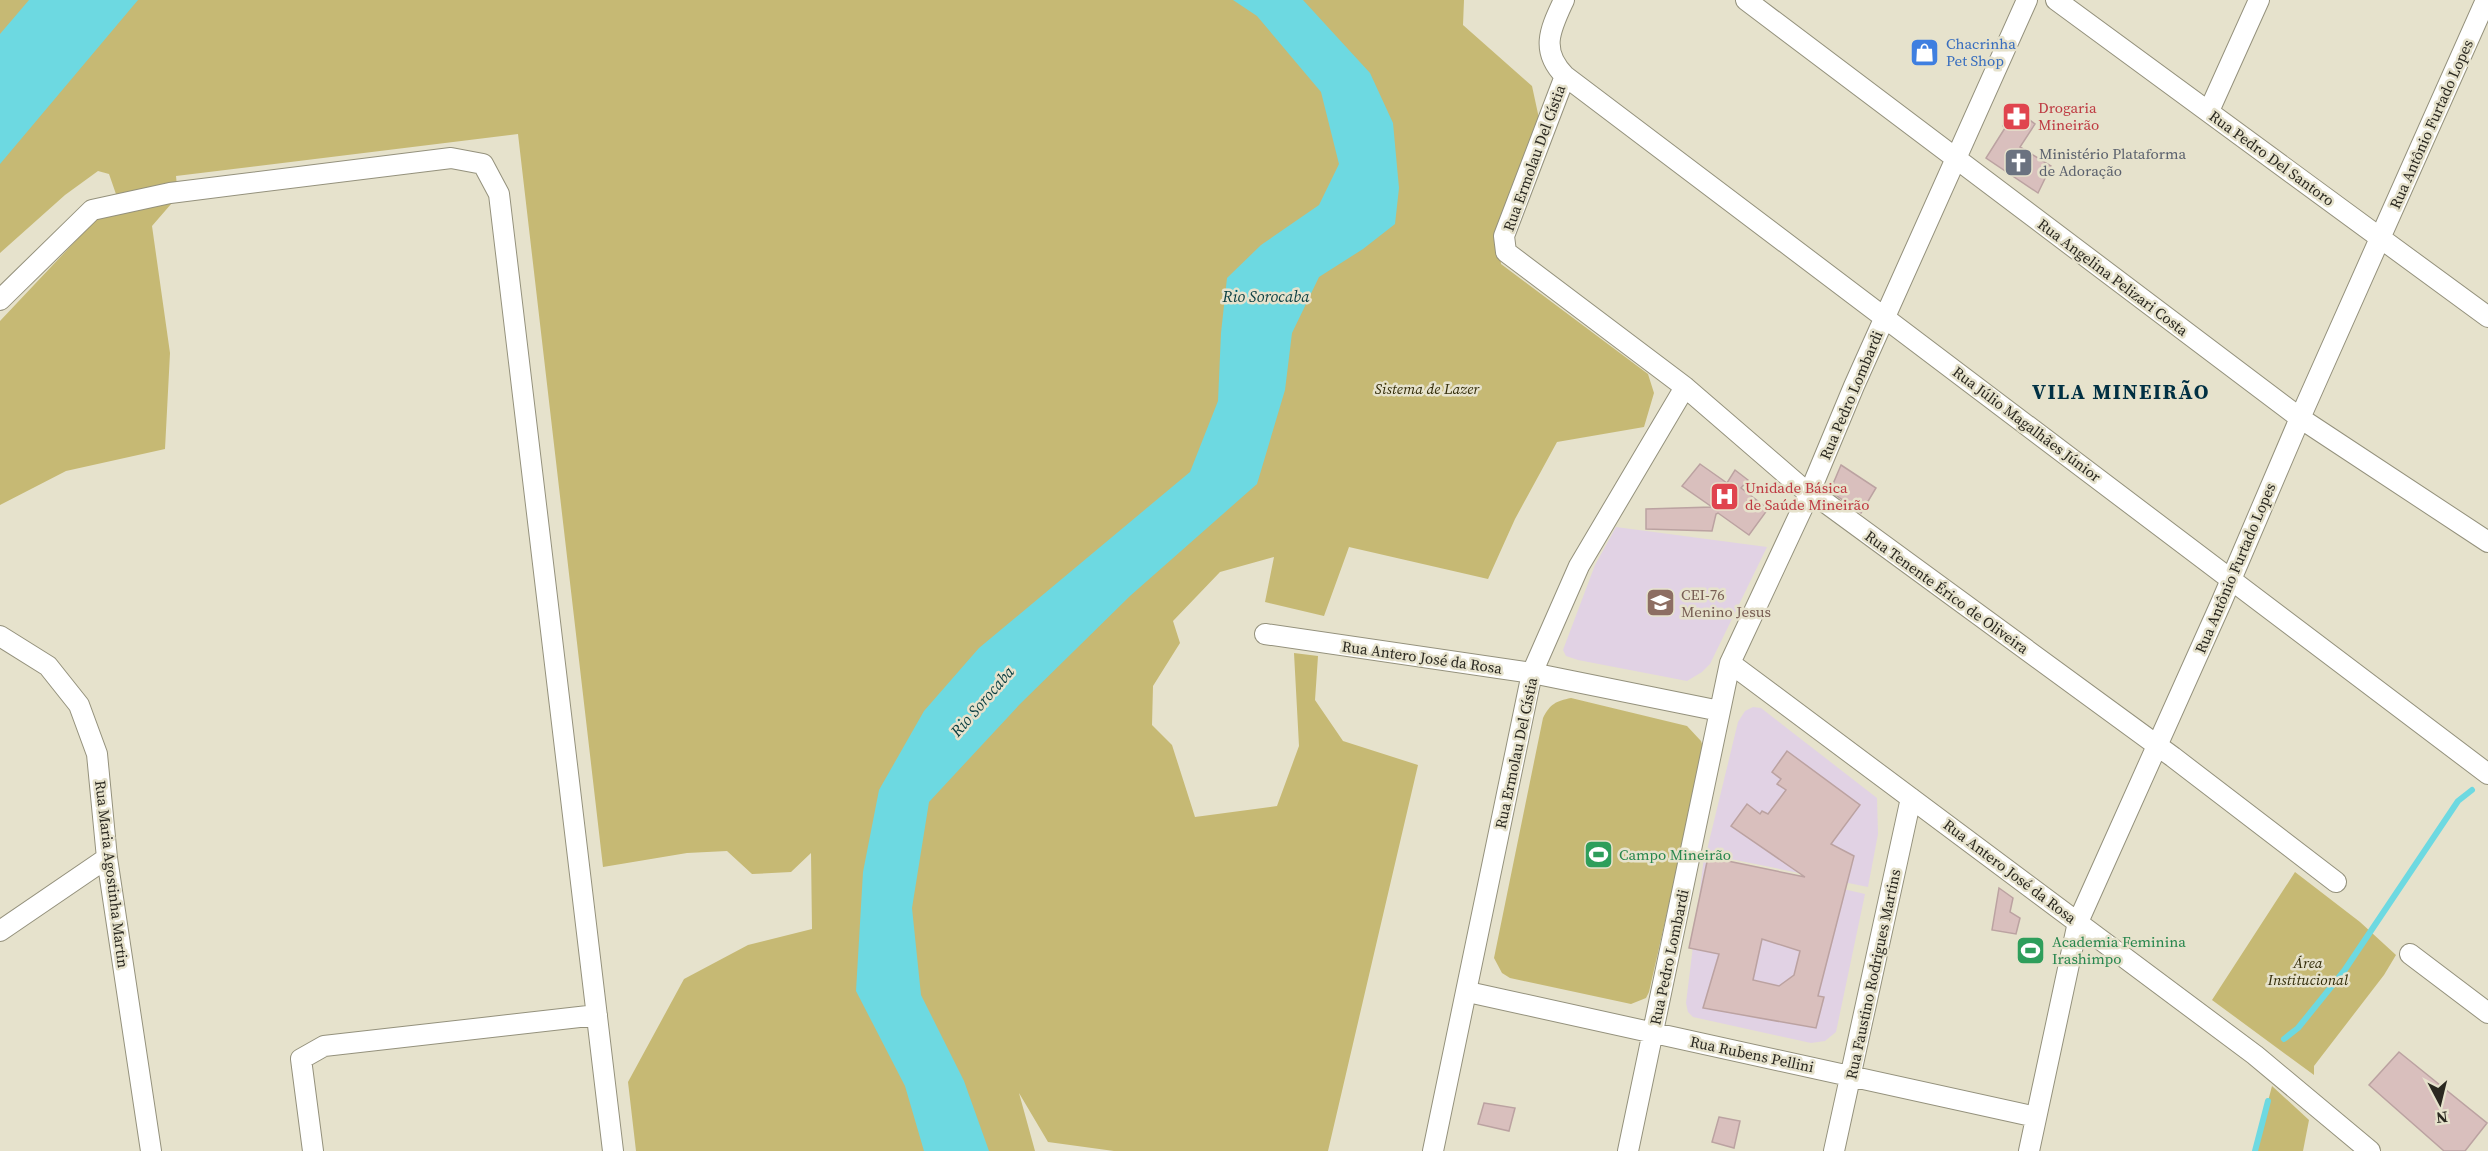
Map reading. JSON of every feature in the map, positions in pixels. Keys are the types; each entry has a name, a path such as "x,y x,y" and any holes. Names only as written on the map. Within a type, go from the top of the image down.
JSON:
{"street":[{"name":"Rua Ermolau Del Cístia","path":"1506,252 1504,236 1565,76 1552,57 1549,32 1563,0"},
{"name":"Rua Angelina Pelizari Costa","path":"1746,0 2300,418 2488,542"},
{"name":"Rua Pedro Lombardi","path":"1628,1151 1730,663 1809,494 1885,316 2027,0"},
{"name":"Rua Pedro Del Santoro","path":"2056,0 2488,317"},
{"path":"2209,111 2259,0"},
{"name":"Rua Antônio Furtado Lopes","path":"2029,1151 2078,922 2486,0"},
{"name":"Rua Júlio Magalhães Júnior","path":"1565,76 2488,774"},
{"path":"0,300 92,210 170,193 451,158 483,164 499,194 613,1151"},
{"name":"Rua Tenente Érico de Oliveira","path":"1506,252 1685,387 1809,494 1826,503 2336,882"},
{"name":"Rua Ermolau Del Cístia","path":"1434,1151 1532,673 1579,566 1685,387"},
{"name":"Rua Antero José da Rosa","path":"1265,634 1532,673 1720,711"},
{"name":"Rua Maria Agostinha Martin","path":"0,636 48,666 79,705 97,754 107,858 151,1151"},
{"name":"Rua Antero José da Rosa","path":"1730,663 2255,1055 2370,1151"},
{"name":"Rua Faustino Rodrigues Martins","path":"1834,1151 1911,798"},
{"path":"0,931 107,858"},
{"path":"2410,954 2488,1013"},
{"name":"Rua Rubens Pellini","path":"1468,992 2036,1117"},
{"path":"313,1151 301,1059 324,1046 597,1015"}],"shaded area":[{"name":"CEI-76 Menino Jesus","path":"1616,527 1767,547 1710,664 1687,681 1578,660 1566,656 1563,650 1595,565"},
{"path":"1753,707 1761,708 1877,798 1878,834 1868,887 1706,854 1738,722 1745,711"},
{"path":"1704,857 1865,894 1836,1032 1825,1041 1811,1043 1693,1017 1688,1012 1686,1003"}],"green space":[{"name":"Sistema de Lazer","path":"0,0 1464,0 1463,25 1532,86 1540,123 1499,239 1501,264 1648,374 1654,393 1644,427 1557,442 1515,519 1488,579 1349,547 1324,616 1265,602 1274,557 1220,572 1173,621 1180,643 1153,686 1152,725 1172,745 1195,817 1277,806 1299,746 1294,653 1318,656 1315,700 1343,741 1418,765 1328,1151 1114,1151 1048,1142 1019,1093 1035,1151 636,1151 628,1082 684,979 748,945 812,929 811,853 791,872 752,874 727,851 687,853 603,867 518,134 176,176 178,196 152,226 170,353 165,449 66,471 0,505 0,321 117,197 109,174 98,171 65,195 0,253"},
{"name":"Campo Mineirão","path":"1571,698 1687,726 1701,741 1704,750 1649,992 1646,998 1631,1004 1510,978 1502,973 1494,958 1543,718 1554,704"},
{"name":"Área Institucional","path":"2295,872 2360,922 2396,955 2384,975 2314,1066 2314,1075 2212,1000"},
{"path":"2272,1086 2309,1120 2303,1151 2255,1151"}],"water":[{"path":"29,0 138,0 0,164 0,34"},
{"name":"Rio Sorocaba","path":"1233,0 1303,0 1370,73 1393,123 1399,188 1395,224 1363,249 1319,277 1292,333 1285,390 1257,484 1130,596 1020,704 929,802 912,908 921,995 964,1081 989,1151 924,1151 905,1086 856,991 863,872 879,790 924,711 979,648 1190,472 1218,401 1221,333 1227,278 1261,245 1319,205 1339,164 1321,92 1257,16"}],"building":[{"name":"Ministério Plataforma de Adoração","path":"2014,108 2035,124 2020,147 2051,166 2038,193 1986,158 2005,128 2003,126"},
{"name":"Unidade Básica de Saúde Mineirão","path":"1700,464 1727,483 1735,470 1748,480 1741,488 1768,509 1749,535 1718,513 1712,531 1646,529 1646,509 1712,507 1682,486"},
{"path":"1841,465 1876,488 1861,513 1830,491"},
{"path":"1787,751 1860,805 1831,844 1854,856 1818,996 1824,997 1816,1028 1703,1008 1719,954 1689,948 1708,857 1805,877 1731,826 1747,804 1760,814 1762,811 1768,814 1786,790 1777,784 1781,779 1772,772","holes":["1762,939 1800,951 1794,975 1779,986 1753,980"]},
{"path":"1999,888 2013,898 2010,912 2020,918 2016,934 1992,930"},
{"path":"2399,1052 2487,1123 2465,1151 2444,1151 2369,1085"},
{"path":"1484,1103 1515,1108 1509,1131 1478,1124"},
{"path":"1719,1117 1740,1121 1734,1148 1712,1142"}],"waterway":[{"path":"2284,1039 2298,1028 2344,971 2458,801 2472,790"},
{"path":"2255,1151 2268,1101"}],"place":[{"name":"Chacrinha Pet Shop","path":"1925,52"},
{"name":"Drogaria Mineirão","path":"2017,116"},
{"name":"Ministério Plataforma de Adoração","path":"2018,162"},
{"name":"Unidade Básica de Saúde Mineirão","path":"1724,496"},
{"name":"CEI-76 Menino Jesus","path":"1660,603"},
{"name":"Campo Mineirão","path":"1598,854"},
{"name":"Academia Feminina Irashimpo","path":"2031,950"}],"district":[{"name":"VILA MINEIRÃO","path":"2121,391"}]}
